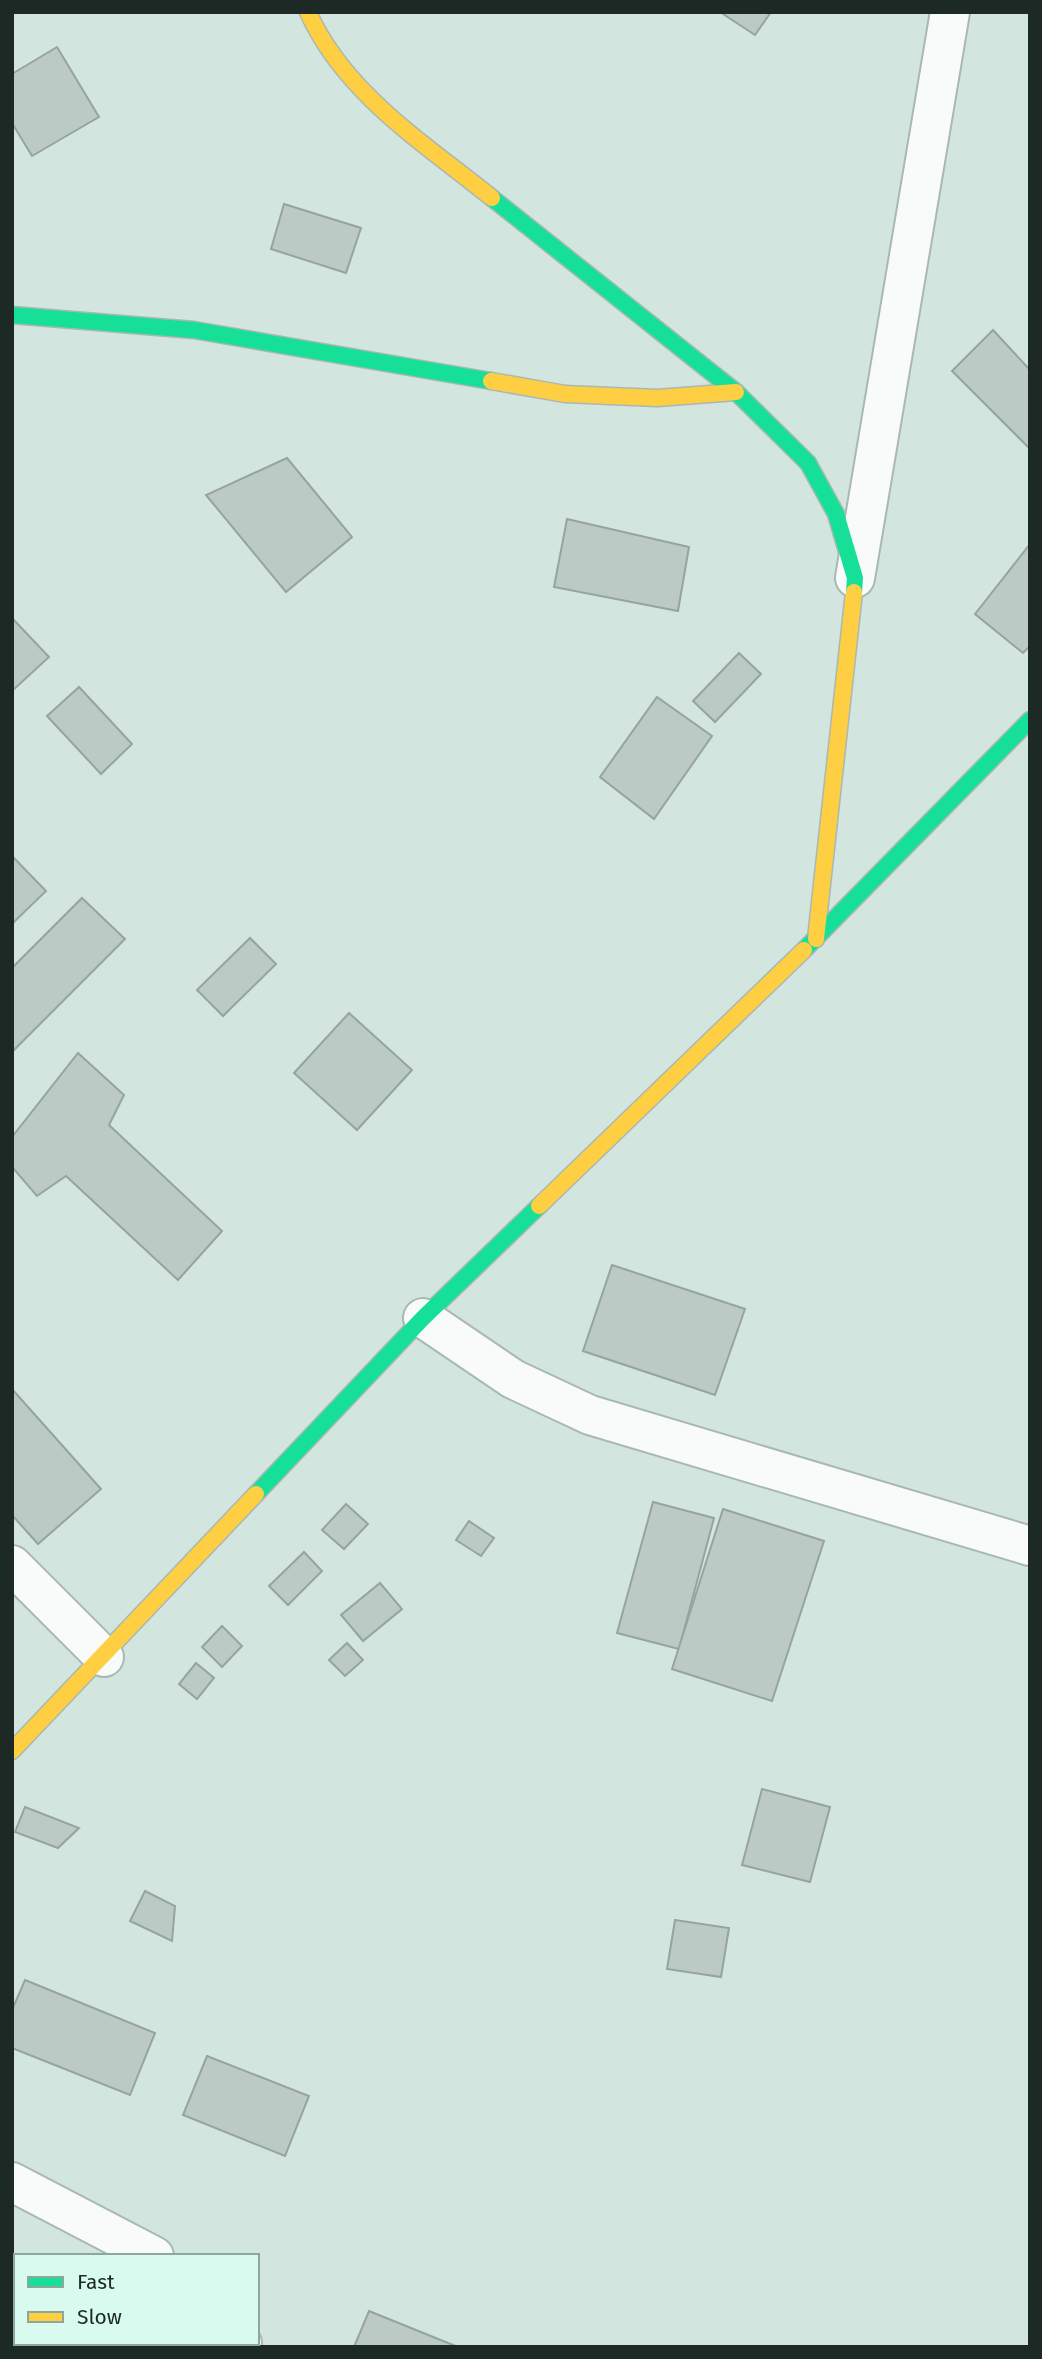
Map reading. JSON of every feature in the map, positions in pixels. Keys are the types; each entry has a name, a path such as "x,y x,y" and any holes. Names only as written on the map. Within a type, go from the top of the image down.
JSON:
{"street":[{"path":"308,12 319,37 370,100 736,392 808,463 836,514 855,578"},
{"path":"816,939 855,578 950,12"},
{"path":"12,315 194,330 565,394 657,398 736,392"},
{"path":"12,1751 423,1318 816,939 1030,720"},
{"path":"423,1318 513,1379 590,1415 1030,1546"},
{"path":"12,1565 104,1657"},
{"path":"12,2182 150,2254"}],"building":[{"path":"720,12 771,12 755,35"},
{"path":"57,47 99,117 32,156 12,123 12,74"},
{"path":"284,204 361,228 346,273 271,249"},
{"path":"993,330 1030,370 1030,449 952,371"},
{"path":"287,458 352,537 286,592 206,495"},
{"path":"567,519 689,547 678,611 554,587"},
{"path":"1030,544 1030,646 1023,653 975,614"},
{"path":"12,618 49,657 12,691"},
{"path":"739,653 761,674 715,722 693,701"},
{"path":"79,687 132,744 101,774 47,716"},
{"path":"657,697 712,736 654,819 600,777"},
{"path":"12,856 46,891 12,924"},
{"path":"82,898 125,939 12,1052 12,968"},
{"path":"250,938 276,964 223,1016 197,990"},
{"path":"349,1013 412,1070 357,1130 294,1073"},
{"path":"78,1053 124,1095 109,1125 222,1231 178,1280 66,1176 37,1196 12,1167 12,1137"},
{"path":"612,1265 745,1309 715,1395 583,1351"},
{"path":"12,1389 101,1489 38,1544 12,1515"},
{"path":"653,1502 714,1518 679,1649 617,1633"},
{"path":"346,1504 368,1524 344,1549 322,1530"},
{"path":"723,1509 824,1541 772,1701 672,1669"},
{"path":"469,1521 494,1538 481,1556 456,1540"},
{"path":"304,1552 322,1571 288,1605 269,1586"},
{"path":"380,1583 402,1609 363,1641 341,1615"},
{"path":"222,1626 242,1646 222,1667 202,1647"},
{"path":"347,1643 363,1660 345,1676 329,1660"},
{"path":"196,1663 214,1678 197,1699 179,1684"},
{"path":"762,1789 830,1807 810,1882 742,1865"},
{"path":"25,1807 79,1828 58,1848 15,1832"},
{"path":"145,1891 175,1906 172,1941 130,1921"},
{"path":"675,1920 729,1928 721,1977 667,1969"},
{"path":"25,1980 155,2033 130,2095 12,2048 12,2010"},
{"path":"207,2056 309,2096 285,2156 183,2115"},
{"path":"369,2311 458,2347 354,2347"}],"traffic: fast":[{"path":"492,198 736,392 808,463 836,514 855,578 854,592"},
{"path":"12,315 194,330 491,381"},
{"path":"804,950 1030,720"},
{"path":"256,1494 423,1318 539,1206"}],"traffic: slow":[{"path":"308,12 323,41 364,92 414,137 492,198"},
{"path":"491,381 565,394 657,398 736,392"},
{"path":"816,939 854,592"},
{"path":"539,1206 804,950"},
{"path":"12,1751 256,1494"}]}
